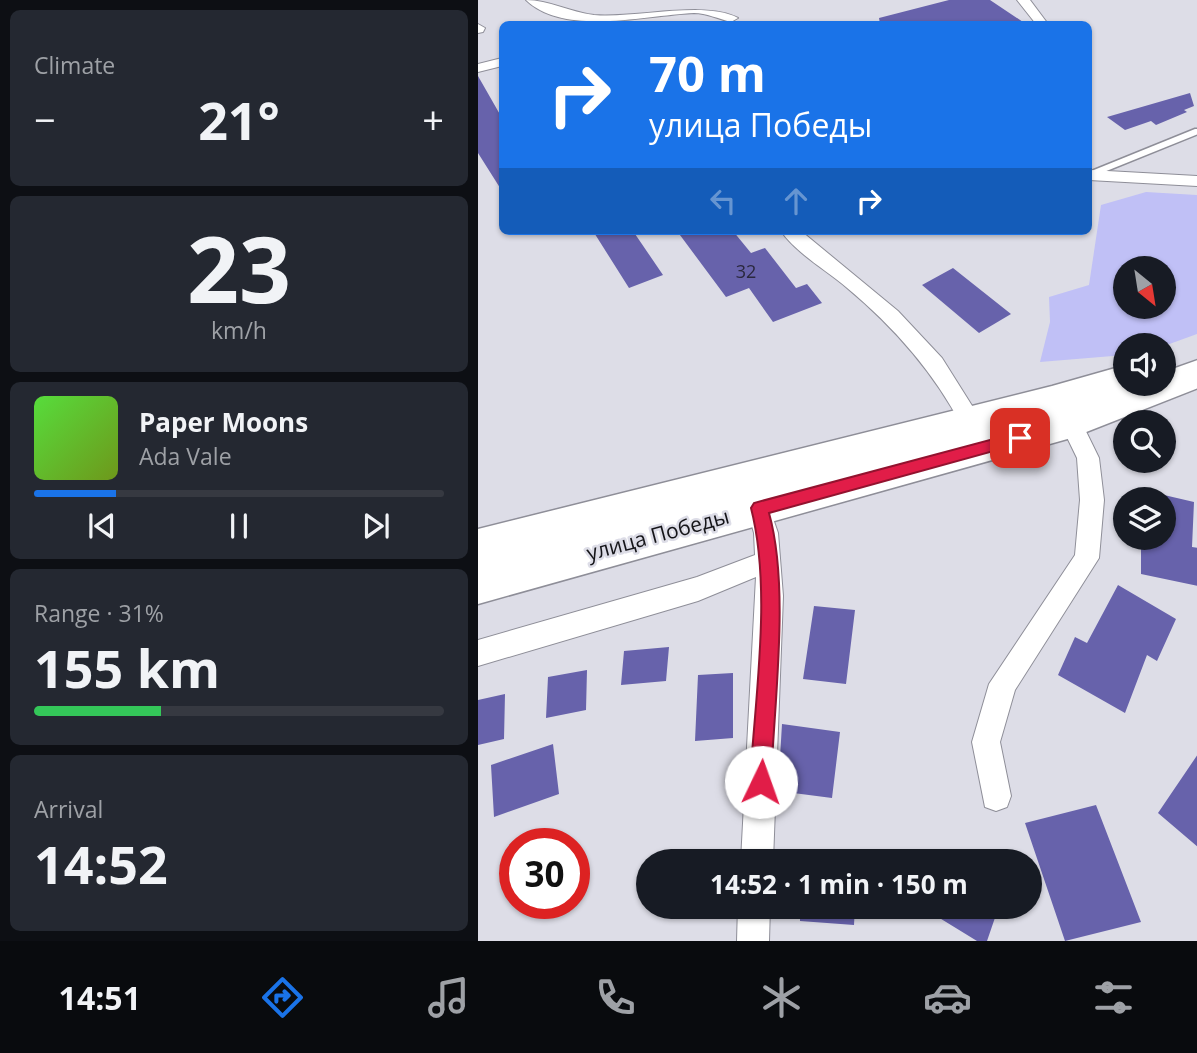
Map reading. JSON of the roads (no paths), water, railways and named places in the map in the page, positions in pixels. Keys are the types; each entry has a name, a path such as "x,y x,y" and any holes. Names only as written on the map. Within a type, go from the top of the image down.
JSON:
{"highway":[{"path":"1176,357 1197,348"},
{"name":"улица Победы","path":"478,584 1071,423 1197,373"},
{"name":"улица Победы","path":"478,548 1113,382"}],"street":[{"path":"532,0 551,10 596,19 698,9 731,18"},
{"path":"1023,0 1040,21"},
{"path":"478,68 499,63"},
{"path":"1092,175 1197,181"},
{"path":"795,235 892,315 938,364 970,420"},
{"path":"996,796 986,742 1003,684 1087,558 1092,500 1088,458 1071,423"},
{"path":"758,849 770,596 766,533 759,508"},
{"path":"478,653 698,589 768,561"},
{"path":"753,941 754,919"}],"lane":[{"path":"1092,174 1197,131"}]}
